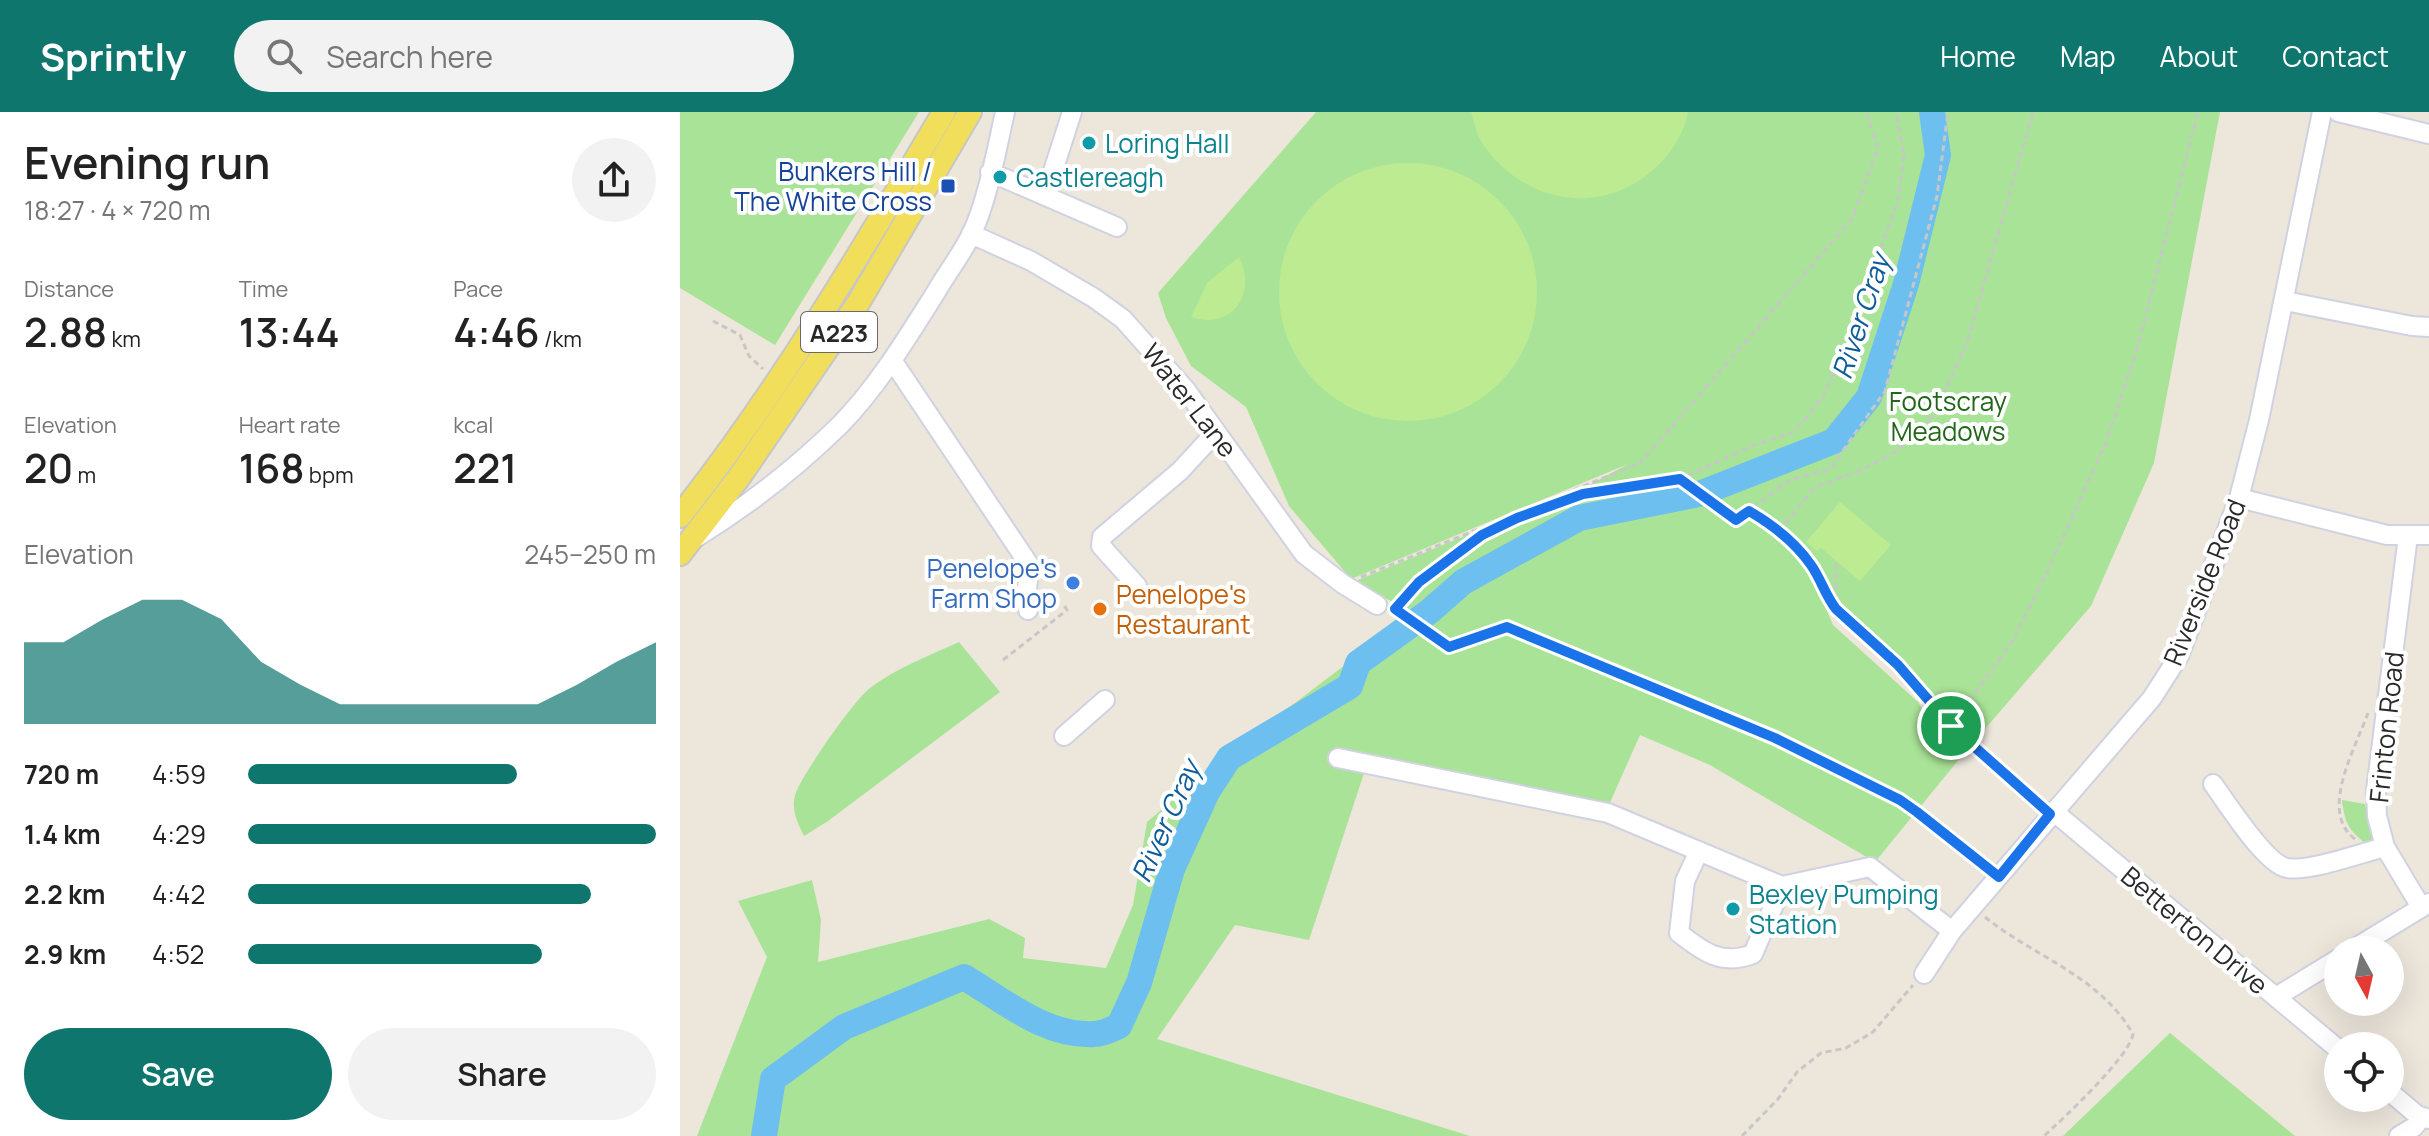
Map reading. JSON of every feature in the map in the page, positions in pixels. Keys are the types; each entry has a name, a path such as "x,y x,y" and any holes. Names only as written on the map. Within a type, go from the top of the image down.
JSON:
{"main road":[{"name":"A223","path":"680,516 779,381 837,293 944,112"},
{"name":"A223","path":"685,547 757,453 857,305 970,112"}],"street":[{"path":"1045,196 1072,112"},
{"name":"Riverside Road","path":"1924,974 1952,931 2152,698 2179,656 2239,498 2285,301 2322,112"},
{"path":"2338,112 2429,134"},
{"path":"685,547 777,482 841,423 892,360 971,234 983,203 1003,118"},
{"path":"990,172 1117,227"},
{"name":"Water Lane","path":"971,234 1031,261 1123,319 1186,390 1303,556 1343,584 1386,607"},
{"path":"2285,301 2429,327"},
{"path":"892,360 1030,566 1026,595 1028,610"},
{"path":"1137,586 1101,546 1102,537 1180,471 1216,432"},
{"path":"2239,498 2354,529 2408,536 2429,535"},
{"name":"Frinton Road","path":"2408,536 2376,790 2377,849 2425,905"},
{"path":"1064,736 1105,700"},
{"path":"1338,758 1608,813 1782,886 1870,867 1952,931"},
{"path":"2213,784 2262,849 2284,868 2302,868 2377,849"},
{"name":"Betterton Drive","path":"2052,813 2324,1037"},
{"path":"1699,851 1685,881 1679,933 1702,952 1736,961 1753,954 1782,886"},
{"path":"2375,936 2425,905"},
{"path":"2276,997 2324,968"},
{"path":"2399,1136 2426,1118 2404,1102"}],"path":[{"path":"1343,584 1640,463 1852,219 1878,148 1866,112"},
{"path":"1896,112 1904,156 1898,200 1842,357 1823,396 1805,420 1791,433 1754,445 1682,481 1583,494 1517,518 1482,535 1386,607 1405,616 1449,647 1507,627 1775,738 1900,800 1999,877"},
{"path":"1682,481 1736,520 1789,480 1830,469 1885,391 1937,196 1948,112"},
{"path":"1779,531 1815,487 1857,472 1897,451 1935,413 1967,342 2033,112"},
{"path":"1951,726 2012,642 2106,442 2137,349 2198,112"},
{"path":"713,321 740,335 756,365"},
{"path":"1749,511 1779,531 1812,566 1836,609 1898,665 1951,726 2052,813"},
{"path":"1836,561 1836,609"},
{"path":"1003,660 1067,610 1064,605"},
{"path":"2377,849 2349,835 2340,820 2338,801 2374,696 2387,698"},
{"path":"1974,905 1987,919 2073,971 2114,1008 2133,1034 2132,1043 2118,1060 2044,1136"},
{"path":"1742,1136 1778,1099 1797,1072 1821,1053 1846,1048 1873,1032 1924,974"}],"green space":[{"path":"680,112 919,112 775,345 680,288"},
{"name":"Footscray Meadows","path":"1316,112 2220,112 2154,463 2091,606 1978,737 1952,719 1905,663 1838,607 1840,604 1815,582 1833,625 1918,702 1930,724 1965,752 1875,862 1710,765 1640,735 1608,807 1369,758 1309,940 1235,925 1157,1039 1470,1136 697,1136 767,957 738,901 812,880 821,920 818,962 989,919 1025,938 1023,958 1106,968 1133,905 1147,822 1226,755 1403,621 1401,639 1435,623 1353,582 1591,484 1628,464 1351,579 1289,506 1246,407 1191,366 1166,318 1158,293"},
{"path":"1471,112 1688,112 1676,143 1654,169 1632,185 1609,194 1585,198 1562,197 1538,190 1517,178 1497,162 1481,141"},
{"path":"1395,163 1421,163 1446,168 1469,178 1490,192 1508,210 1532,254 1537,292 1532,330 1522,353 1508,374 1490,392 1446,416 1421,421 1395,421 1370,416 1347,406 1326,392 1308,374 1284,330 1279,305 1279,279 1284,254 1294,231 1308,210 1326,192 1370,168"},
{"path":"1239,257 1245,284 1238,306 1218,319 1191,317 1207,283"},
{"path":"1840,502 1891,545 1860,581 1821,548 1817,551 1806,542"},
{"path":"959,642 1000,692 804,836 797,822 795,795 817,756 852,707 870,688 891,674"},
{"path":"2342,800 2365,804 2375,846 2370,847 2350,827"},
{"path":"2170,1033 2295,1136 2063,1136"}],"waterway":[{"name":"River Cray","path":"764,1136 773,1079 844,1027 964,977 1026,1016 1059,1030 1095,1034 1119,1026 1139,983 1172,869 1207,792 1229,758 1350,686 1358,663 1430,611 1463,582 1579,518 1699,494 1834,441 1869,397 1906,284 1938,155 1932,112"}],"place":[{"name":"Loring Hall","path":"1089,143"},
{"name":"Castlereagh","path":"1000,177"},
{"name":"Bunkers Hill / The White Cross","path":"948,186"},
{"name":"Penelope's Farm Shop","path":"1073,583"},
{"name":"Penelope's Restaurant","path":"1100,609"},
{"name":"Bexley Pumping Station","path":"1733,909"}],"route":[{"path":"1680,479 1736,520 1749,511 1790,540 1812,566 1836,609 1898,665 1951,726 2050,814 1999,877 1900,800 1775,738 1507,627 1449,647 1395,609 1419,582 1482,535 1517,518 1583,494 1680,479"}]}
